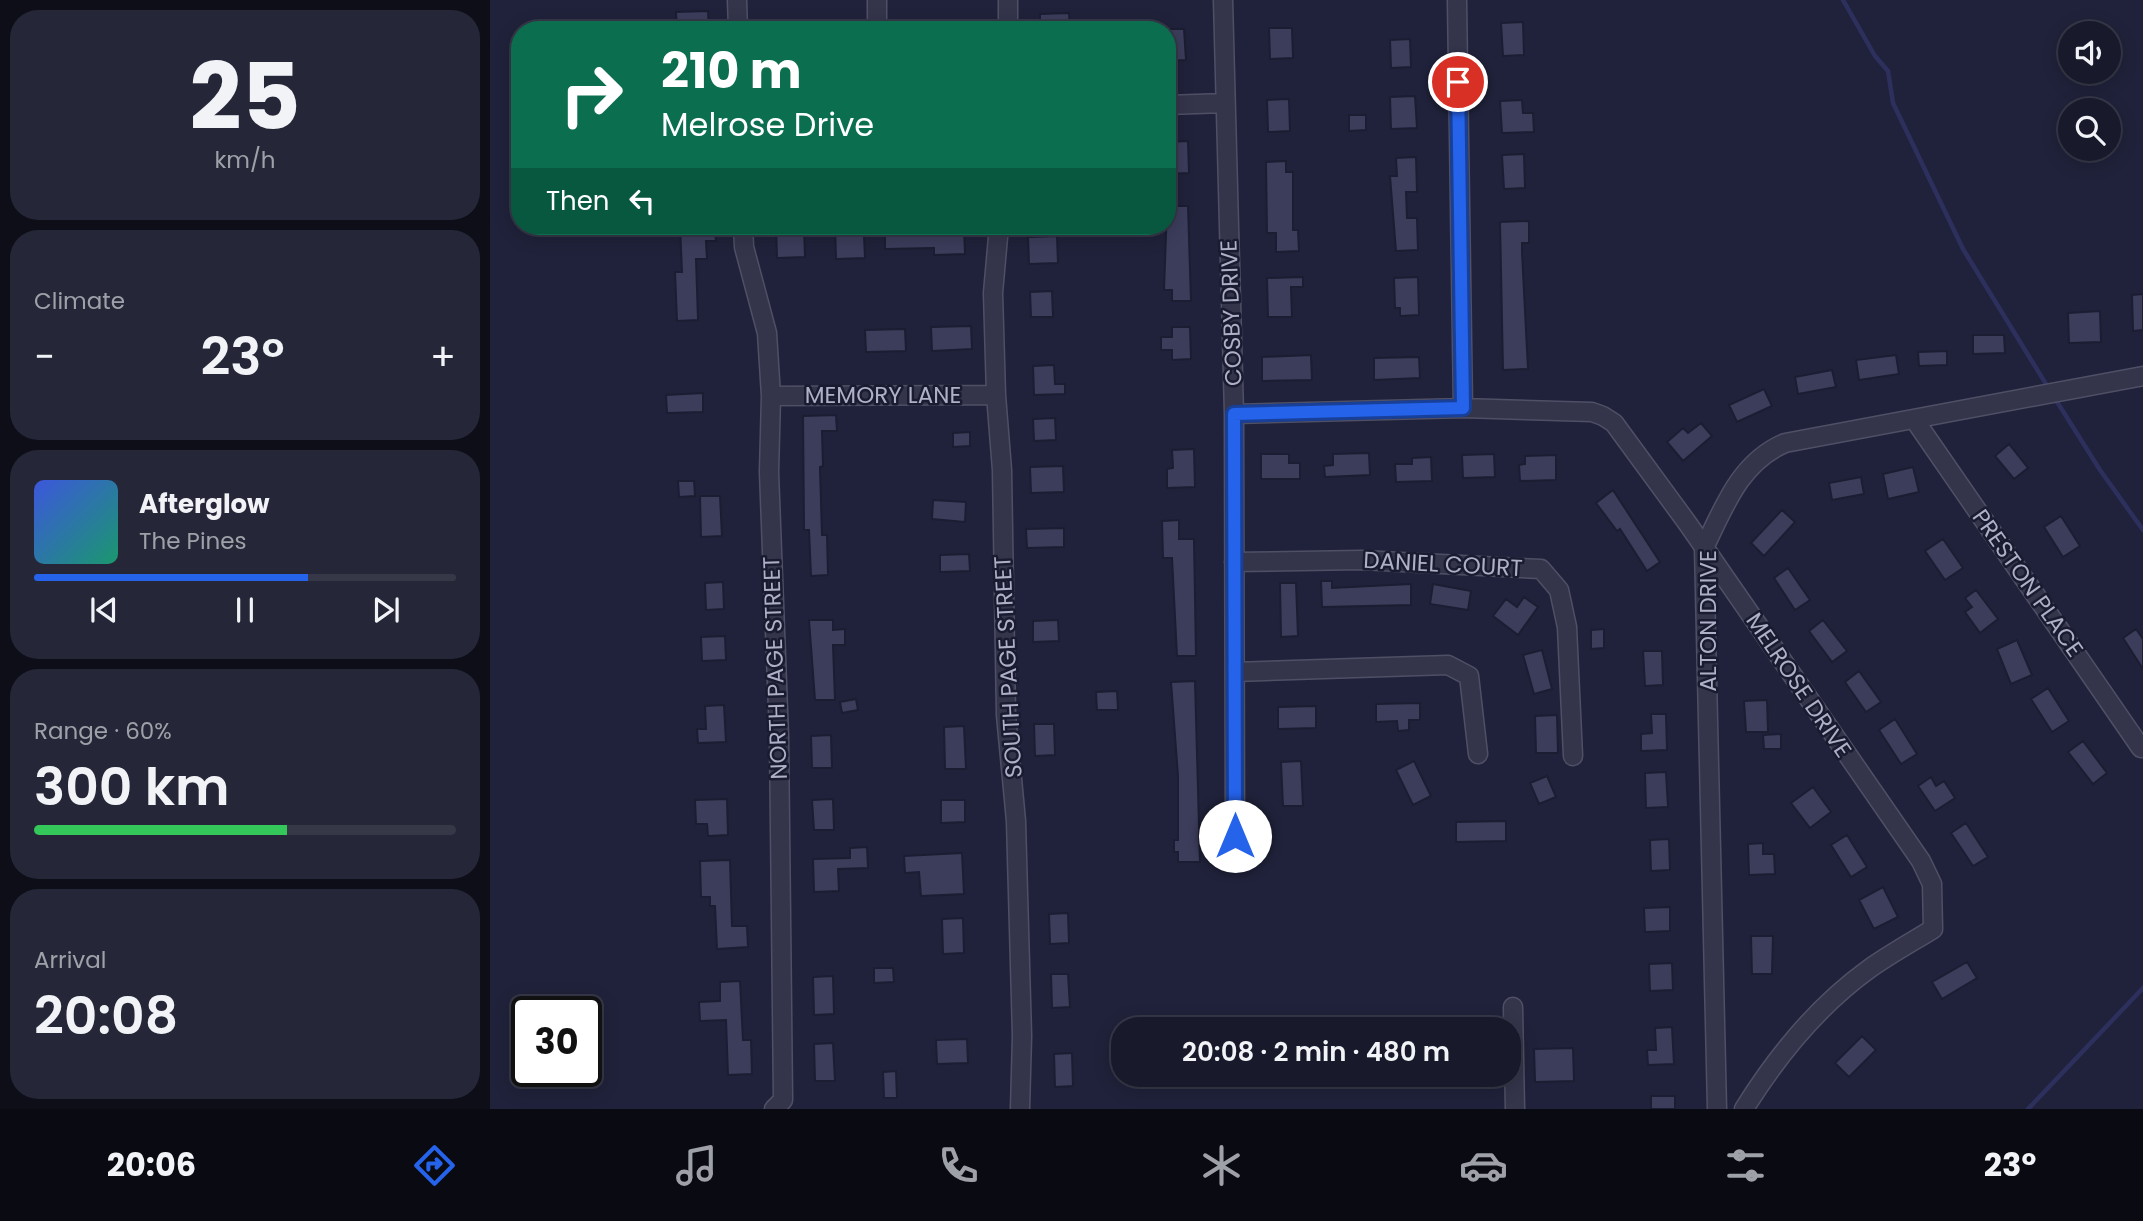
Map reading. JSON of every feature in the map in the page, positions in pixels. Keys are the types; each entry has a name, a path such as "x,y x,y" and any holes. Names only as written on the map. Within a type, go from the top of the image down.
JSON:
{"street":[{"path":"737,0 738,21"},
{"path":"877,0 877,21"},
{"path":"1008,0 1009,21"},
{"name":"COSBY DRIVE","path":"1223,0 1234,414 1235,836"},
{"path":"1457,0 1463,408"},
{"path":"1176,105 1225,103"},
{"name":"NORTH PAGE STREET","path":"743,235 744,247 767,333 771,396 769,471 779,736 783,1100 774,1109"},
{"name":"SOUTH PAGE STREET","path":"998,235 993,293 996,395 1002,470 1006,715 1017,821 1022,1036 1020,1109"},
{"name":"ALTON DRIVE","path":"1717,1109 1704,548 1729,495 1754,461 1774,448 1794,441 2143,376"},
{"name":"MEMORY LANE","path":"771,396 996,395"},
{"name":"MELROSE DRIVE","path":"1234,414 1463,408 1592,412 1603,415 1614,423 1921,861 1932,884 1933,929 1868,969 1815,1017 1774,1064 1744,1109"},
{"name":"PRESTON PLACE","path":"1914,419 2141,748"},
{"name":"DANIEL COURT","path":"1234,562 1361,560 1541,569 1559,590 1567,627 1573,756"},
{"path":"1235,672 1448,665 1469,676 1478,754"},
{"path":"1513,1007 1515,1109"}],"building":[{"path":"708,11 709,21 676,21 676,12"},
{"path":"1069,13 1069,21 1040,21 1040,14"},
{"path":"1523,22 1524,55 1503,56 1501,23"},
{"path":"1269,28 1292,28 1293,58 1270,59"},
{"path":"1176,29 1184,29 1186,60 1176,61"},
{"path":"1410,39 1411,67 1391,68 1390,40"},
{"path":"1415,96 1417,128 1391,129 1390,97"},
{"path":"1289,99 1290,131 1268,132 1267,100"},
{"path":"1522,100 1523,113 1533,113 1534,132 1502,133 1500,101"},
{"path":"1349,115 1366,115 1366,130 1349,131"},
{"path":"1188,141 1189,173 1176,174 1176,142"},
{"path":"1524,154 1525,188 1504,189 1502,155"},
{"path":"1416,157 1417,192 1406,192 1407,218 1417,218 1418,250 1396,251 1390,176 1397,176 1396,158"},
{"path":"1286,161 1286,172 1293,172 1293,230 1298,230 1299,251 1276,252 1276,233 1267,233 1266,162"},
{"path":"1176,206 1188,206 1191,301 1172,301 1172,290 1164,290 1166,235 1176,235"},
{"path":"1529,221 1529,243 1522,243 1528,369 1503,370 1500,222"},
{"path":"680,235 716,235 716,241 706,241 707,259 696,259 698,320 677,321 675,272 682,272"},
{"path":"776,235 804,235 805,257 777,258"},
{"path":"835,235 864,235 865,258 836,259"},
{"path":"885,235 964,235 965,254 934,255 934,248 885,249"},
{"path":"1057,236 1058,263 1029,264 1028,237"},
{"path":"1303,277 1303,287 1291,287 1292,317 1268,317 1267,278"},
{"path":"1418,277 1419,315 1400,316 1400,308 1395,308 1394,278"},
{"path":"1052,291 1053,317 1031,317 1030,292"},
{"path":"2143,294 2143,330 2133,331 2132,295"},
{"path":"2100,311 2101,342 2069,343 2068,313"},
{"path":"971,326 972,349 932,351 931,327"},
{"path":"1172,327 1190,327 1191,359 1172,360 1172,350 1161,350 1161,337 1172,337"},
{"path":"905,329 906,351 866,352 865,330"},
{"path":"1973,335 2004,335 2005,353 1973,354"},
{"path":"1947,351 1947,365 1919,366 1918,352"},
{"path":"1311,355 1312,380 1262,381 1262,357"},
{"path":"1896,355 1899,374 1859,380 1856,360"},
{"path":"1419,357 1420,378 1374,380 1374,358"},
{"path":"1054,365 1055,384 1065,384 1065,394 1034,395 1033,366"},
{"path":"1832,370 1836,387 1798,394 1795,377"},
{"path":"1764,389 1772,406 1737,422 1729,405"},
{"path":"703,393 703,412 667,413 666,395"},
{"path":"836,415 837,431 822,431 823,466 820,467 822,535 827,535 828,575 811,576 809,530 804,530 803,416"},
{"path":"1055,418 1056,440 1034,441 1033,419"},
{"path":"1701,423 1712,436 1683,461 1667,442 1683,428 1688,433"},
{"path":"970,432 970,446 953,447 953,433"},
{"path":"2009,444 2028,468 2014,479 1995,456"},
{"path":"1194,449 1195,487 1167,488 1167,469 1173,468 1172,450"},
{"path":"1369,453 1370,475 1325,477 1324,466 1333,465 1333,454"},
{"path":"1261,454 1289,454 1289,463 1300,463 1300,479 1261,479"},
{"path":"1494,454 1495,477 1463,478 1462,455"},
{"path":"1556,455 1556,480 1520,481 1519,465 1525,464 1525,456"},
{"path":"1431,457 1432,481 1396,482 1395,464 1412,464 1412,458"},
{"path":"1063,466 1064,492 1031,493 1030,467"},
{"path":"1913,467 1919,492 1888,499 1883,474"},
{"path":"1861,477 1864,494 1832,500 1829,483"},
{"path":"678,481 694,481 695,496 679,497"},
{"path":"1613,490 1660,562 1647,571 1620,529 1617,531 1596,503"},
{"path":"700,496 720,496 722,536 701,537"},
{"path":"933,500 966,502 965,522 932,519"},
{"path":"1782,510 1795,522 1764,556 1751,543"},
{"path":"2061,516 2080,546 2063,557 2044,527"},
{"path":"1179,520 1179,539 1194,539 1196,656 1177,656 1172,558 1163,558 1162,521"},
{"path":"1064,528 1064,547 1027,548 1026,529"},
{"path":"1943,539 1963,568 1945,580 1925,551"},
{"path":"969,554 970,571 940,572 940,555"},
{"path":"1788,568 1810,600 1795,610 1774,578"},
{"path":"1321,581 1332,581 1332,588 1411,584 1411,605 1322,607"},
{"path":"723,582 724,609 706,610 705,583"},
{"path":"1280,583 1296,583 1298,636 1281,637"},
{"path":"1433,584 1471,591 1468,610 1430,604"},
{"path":"1976,590 1998,619 1980,633 1965,612 1972,607 1965,598"},
{"path":"1524,597 1538,607 1518,635 1493,616 1506,599 1517,607"},
{"path":"809,620 833,620 833,630 845,629 845,645 833,645 835,700 815,700"},
{"path":"1058,620 1059,641 1033,642 1033,621"},
{"path":"1823,620 1847,651 1832,662 1809,631"},
{"path":"1604,629 1604,648 1591,649 1591,630"},
{"path":"2136,629 2143,639 2143,669 2123,638"},
{"path":"725,636 726,660 702,661 701,637"},
{"path":"2017,640 2032,675 2011,684 1997,649"},
{"path":"1542,650 1552,689 1534,694 1523,655"},
{"path":"1643,651 1662,651 1663,685 1645,686"},
{"path":"1859,671 1881,702 1866,712 1845,682"},
{"path":"1195,681 1200,862 1178,862 1178,852 1174,852 1174,840 1178,840 1178,776 1171,682"},
{"path":"2048,688 2069,721 2052,732 2031,699"},
{"path":"1117,691 1118,710 1097,710 1096,692"},
{"path":"856,699 858,710 842,713 840,702"},
{"path":"1767,700 1768,732 1746,732 1744,701"},
{"path":"1420,703 1420,720 1409,720 1409,730 1398,731 1397,721 1376,722 1376,704"},
{"path":"724,705 726,742 698,743 697,729 706,729 705,706"},
{"path":"1316,706 1316,728 1278,729 1278,707"},
{"path":"1651,714 1666,714 1667,750 1641,751 1641,734 1652,733"},
{"path":"1557,715 1558,753 1536,753 1535,716"},
{"path":"1895,719 1917,754 1901,764 1879,730"},
{"path":"1034,724 1054,724 1055,755 1035,756"},
{"path":"964,726 966,769 945,769 944,727"},
{"path":"1781,734 1781,749 1764,749 1763,735"},
{"path":"831,735 832,768 812,768 811,736"},
{"path":"2083,741 2107,773 2093,784 2068,752"},
{"path":"1301,761 1303,806 1283,806 1281,762"},
{"path":"1414,761 1431,796 1413,805 1396,770"},
{"path":"1666,772 1668,807 1646,808 1645,773"},
{"path":"1547,776 1556,797 1539,804 1530,783"},
{"path":"1931,777 1936,786 1944,781 1955,798 1935,811 1918,786"},
{"path":"1813,787 1831,812 1810,828 1791,803"},
{"path":"727,799 728,835 708,836 707,824 696,824 695,800"},
{"path":"833,799 834,830 814,830 812,800"},
{"path":"941,800 965,800 965,822 941,823"},
{"path":"1506,821 1506,841 1456,842 1456,822"},
{"path":"1966,823 1988,857 1973,866 1951,833"},
{"path":"1847,835 1867,867 1851,877 1831,845"},
{"path":"1669,839 1670,870 1651,871 1650,840"},
{"path":"1763,843 1763,854 1774,854 1775,874 1749,875 1748,844"},
{"path":"867,847 868,868 838,869 839,891 814,892 813,859 850,858 850,848"},
{"path":"962,853 964,894 921,896 919,872 905,873 904,856"},
{"path":"730,860 732,926 747,926 748,947 717,949 715,906 710,906 710,897 701,897 700,861"},
{"path":"1883,887 1898,917 1874,929 1859,900"},
{"path":"1670,907 1670,931 1645,932 1644,908"},
{"path":"1068,913 1069,943 1050,944 1049,914"},
{"path":"963,918 964,953 943,954 942,919"},
{"path":"1751,936 1773,936 1772,974 1752,974"},
{"path":"1967,962 1977,978 1942,999 1932,982"},
{"path":"1672,963 1673,990 1650,991 1649,964"},
{"path":"874,968 893,968 894,982 874,983"},
{"path":"1051,974 1068,974 1070,1007 1052,1008"},
{"path":"833,976 834,1014 814,1015 813,977"},
{"path":"740,981 743,1040 751,1040 752,1074 728,1075 726,1020 700,1021 699,1002 720,1001 720,982"},
{"path":"1672,1027 1674,1064 1648,1065 1647,1050 1656,1050 1655,1028"},
{"path":"1862,1036 1876,1050 1849,1077 1835,1063"},
{"path":"967,1039 968,1063 937,1064 936,1040"},
{"path":"833,1043 835,1081 815,1081 814,1044"},
{"path":"1573,1048 1574,1081 1535,1082 1534,1049"},
{"path":"1072,1053 1073,1086 1055,1087 1054,1054"},
{"path":"896,1071 897,1098 884,1098 883,1072"},
{"path":"1651,1096 1675,1096 1675,1109 1651,1109"}],"waterway":[{"path":"1843,0 1875,56 1888,71 1893,103 1963,249 2049,389"},
{"path":"2054,397 2100,470 2143,530"},
{"path":"2028,1109 2143,988"}],"route":[{"path":"1235,836 1234,414 1463,408 1458,82"}]}
